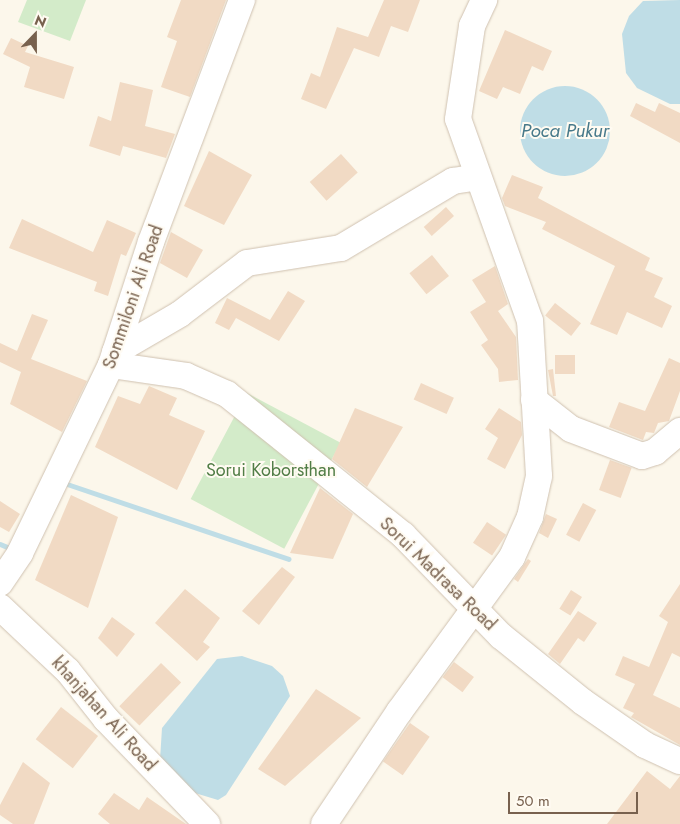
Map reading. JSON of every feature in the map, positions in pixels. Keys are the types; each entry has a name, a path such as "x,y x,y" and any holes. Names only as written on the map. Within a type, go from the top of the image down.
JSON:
{"street":[{"name":"Sommiloni Ali Road","path":"0,583 10,549 113,359 151,242 242,0"},
{"path":"324,824 399,712 475,611 512,557 530,517 539,476 530,321 458,119 472,26 484,0"},
{"path":"113,359 180,314 247,263 341,248 453,181 478,177"},
{"name":"Sorui Madrasa Road","path":"113,359 186,376 227,394 403,535 475,611 583,702 645,745 680,761"},
{"path":"534,400 571,429 642,456 655,452 680,431"},
{"name":"khanjahan Ali Road","path":"0,607 68,671 106,719 207,824"}],"green space":[{"path":"27,0 86,0 70,41 18,22"},
{"name":"Sorui Koborsthan","path":"247,393 341,443 284,549 191,499"}],"water":[{"path":"680,0 680,104 670,104 637,88 626,73 622,34 629,16 643,1"},
{"name":"Poca Pukur","path":"556,86 574,86 590,93 603,106 610,122 610,140 603,156 590,169 574,176 556,176 540,169 527,156 520,140 520,122 527,106 540,93"},
{"path":"242,656 272,666 283,676 290,696 226,795 218,800 185,790 160,760 162,728 217,659"}],"building":[{"path":"181,0 226,0 190,97 161,87 177,41 167,37"},
{"path":"384,0 420,0 408,32 391,26 379,57 354,48 326,109 301,99 311,73 320,77 337,27 368,37"},
{"path":"505,30 552,51 543,71 532,66 520,94 503,87 497,99 479,91"},
{"path":"11,38 28,46 25,52 74,67 64,99 24,87 30,67 3,54"},
{"path":"120,82 153,90 145,126 175,134 166,158 123,146 120,156 89,146 98,116 111,121"},
{"path":"636,103 655,112 659,103 680,113 680,143 630,116"},
{"path":"209,151 252,175 224,225 184,206"},
{"path":"341,154 358,173 327,201 310,182"},
{"path":"512,175 543,187 538,198 650,258 645,270 663,278 654,297 672,306 662,328 627,312 617,335 590,324 615,266 542,229 546,222 505,206 502,198"},
{"path":"446,207 454,216 432,236 424,227"},
{"path":"22,219 93,252 107,220 136,233 126,256 121,254 108,296 94,291 97,282 9,248"},
{"path":"171,232 203,250 187,278 160,263"},
{"path":"432,255 449,276 426,294 409,273"},
{"path":"495,266 508,304 498,311 516,337 518,380 499,382 498,369 481,345 488,340 470,312 486,302 472,280"},
{"path":"288,291 305,301 279,341 236,318 229,330 215,323 227,298 270,320"},
{"path":"555,303 581,323 571,336 545,316"},
{"path":"32,314 48,320 31,359 87,381 62,432 10,404 21,372 0,362 0,343 17,351"},
{"path":"555,355 575,355 575,374 555,374"},
{"path":"669,358 680,363 680,391 669,421 658,423 654,433 646,432 643,440 609,427 619,402 645,411"},
{"path":"553,369 556,396 553,396 548,370"},
{"path":"421,383 454,398 447,414 414,399"},
{"path":"149,386 177,398 169,415 205,431 177,490 95,447 118,396 140,404"},
{"path":"355,408 403,427 367,487 332,459"},
{"path":"499,408 521,422 522,435 505,469 487,459 498,438 485,429"},
{"path":"610,460 632,468 621,498 599,490"},
{"path":"320,488 353,514 333,559 290,553"},
{"path":"71,495 118,517 88,608 35,580"},
{"path":"0,501 20,514 9,532 0,527"},
{"path":"583,503 596,510 579,542 566,535"},
{"path":"546,514 557,519 548,538 539,533"},
{"path":"487,522 506,535 492,556 473,543"},
{"path":"528,559 531,561 518,582 514,579"},
{"path":"282,567 295,577 259,625 242,611"},
{"path":"680,584 680,657 672,653 653,695 680,708 680,745 631,717 634,713 623,708 635,684 615,675 623,656 649,667 668,622 659,616"},
{"path":"185,589 220,618 203,642 210,647 197,661 155,623"},
{"path":"571,590 582,597 570,616 559,609"},
{"path":"578,611 597,623 584,642 578,638 560,664 548,654"},
{"path":"112,617 135,634 117,657 98,638"},
{"path":"454,662 474,677 463,692 443,677"},
{"path":"161,663 181,682 139,726 119,706"},
{"path":"316,689 361,718 285,786 258,769"},
{"path":"61,707 98,736 73,768 36,739"},
{"path":"410,723 430,737 403,775 383,762"},
{"path":"23,762 50,783 34,824 13,824 0,815 0,805"},
{"path":"647,771 670,789 680,776 680,824 607,824"},
{"path":"114,793 139,810 147,797 186,824 110,824 98,814"}],"waterway":[{"path":"64,483 288,559"},
{"path":"0,544 14,550"}]}
